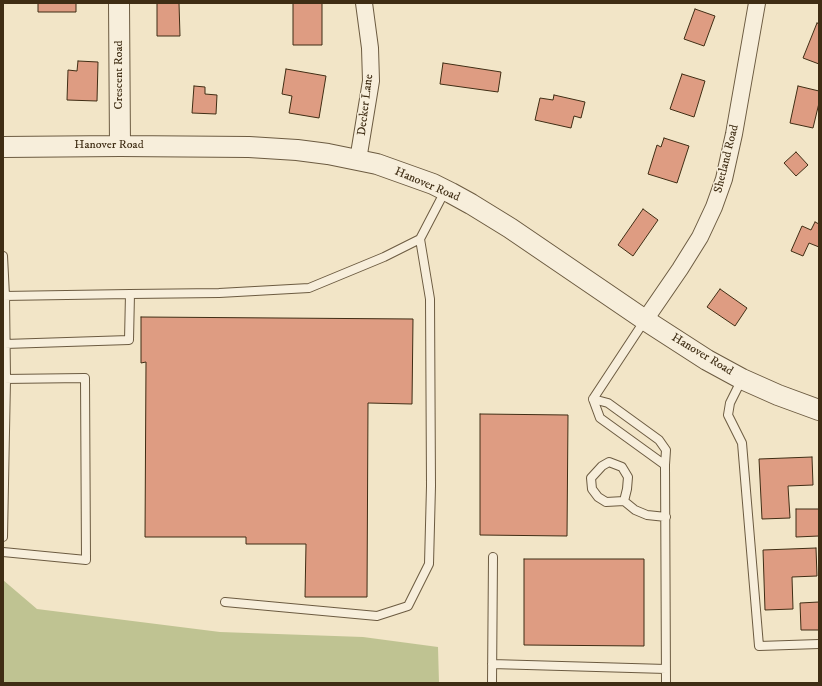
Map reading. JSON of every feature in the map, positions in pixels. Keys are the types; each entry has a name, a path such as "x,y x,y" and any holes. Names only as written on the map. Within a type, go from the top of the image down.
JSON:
{"street":[{"name":"Crescent Road","path":"119,3 120,146"},
{"name":"Decker Lane","path":"358,160 371,81 370,48 364,3"},
{"name":"Shetland Road","path":"645,320 700,237 722,186 734,134 757,3"},
{"name":"Hanover Road","path":"3,147 249,147 297,150 328,154 377,164 433,184 471,204 510,228 706,360 742,379 778,395 819,410"}],"lane":[{"path":"225,602 377,616 408,606 429,564 431,486 430,299 420,239 445,190"},
{"path":"4,296 219,293 309,288 420,239"},
{"path":"3,256 5,344 3,537"},
{"path":"5,344 129,340 130,294"},
{"path":"593,399 645,320"},
{"path":"3,552 86,560 85,378 4,379"},
{"path":"742,379 730,403 728,415 742,443 759,646 819,644"},
{"path":"593,399 600,418 665,465"},
{"path":"593,399 608,403 659,440 666,450 666,683"},
{"path":"624,501 628,477 622,467 609,462 602,466 592,478 592,489 598,497 606,502 624,501 635,510 647,515 666,517"},
{"path":"492,683 493,558"},
{"path":"492,664 666,669"}],"green space":[{"path":"3,580 37,609 220,632 363,637 438,647 439,683 3,683"}],"building":[{"path":"38,3 76,3 76,12 38,12"},
{"path":"157,3 179,3 180,36 157,36"},
{"path":"293,3 322,3 322,45 293,45"},
{"path":"695,9 715,16 704,46 684,39"},
{"path":"817,23 819,24 819,64 803,58"},
{"path":"78,61 98,62 97,101 67,100 68,70 77,71"},
{"path":"443,63 501,72 498,92 440,84"},
{"path":"286,69 326,76 319,118 289,113 292,96 282,94"},
{"path":"682,74 705,81 694,117 670,109"},
{"path":"194,86 205,87 205,94 217,95 216,114 192,113"},
{"path":"798,86 819,91 819,103 813,128 790,123"},
{"path":"554,95 585,102 581,118 574,116 571,128 535,120 540,98 553,100"},
{"path":"664,138 689,146 677,183 648,174 657,145 661,147"},
{"path":"796,152 808,165 796,176 784,163"},
{"path":"643,209 658,220 633,256 618,245"},
{"path":"815,222 819,224 819,247 809,243 803,256 791,251 802,226 811,230"},
{"path":"720,289 747,308 735,326 707,307"},
{"path":"141,317 413,319 412,404 368,403 367,597 305,597 306,544 246,544 246,537 145,537 146,362 141,363"},
{"path":"480,414 568,415 567,536 480,535"},
{"path":"812,457 813,485 788,486 790,518 762,519 759,459"},
{"path":"796,509 819,509 819,536 796,537"},
{"path":"816,548 817,576 792,577 793,609 765,610 763,550"},
{"path":"524,559 644,559 644,646 524,645"},
{"path":"819,602 819,630 801,630 800,603"}]}
